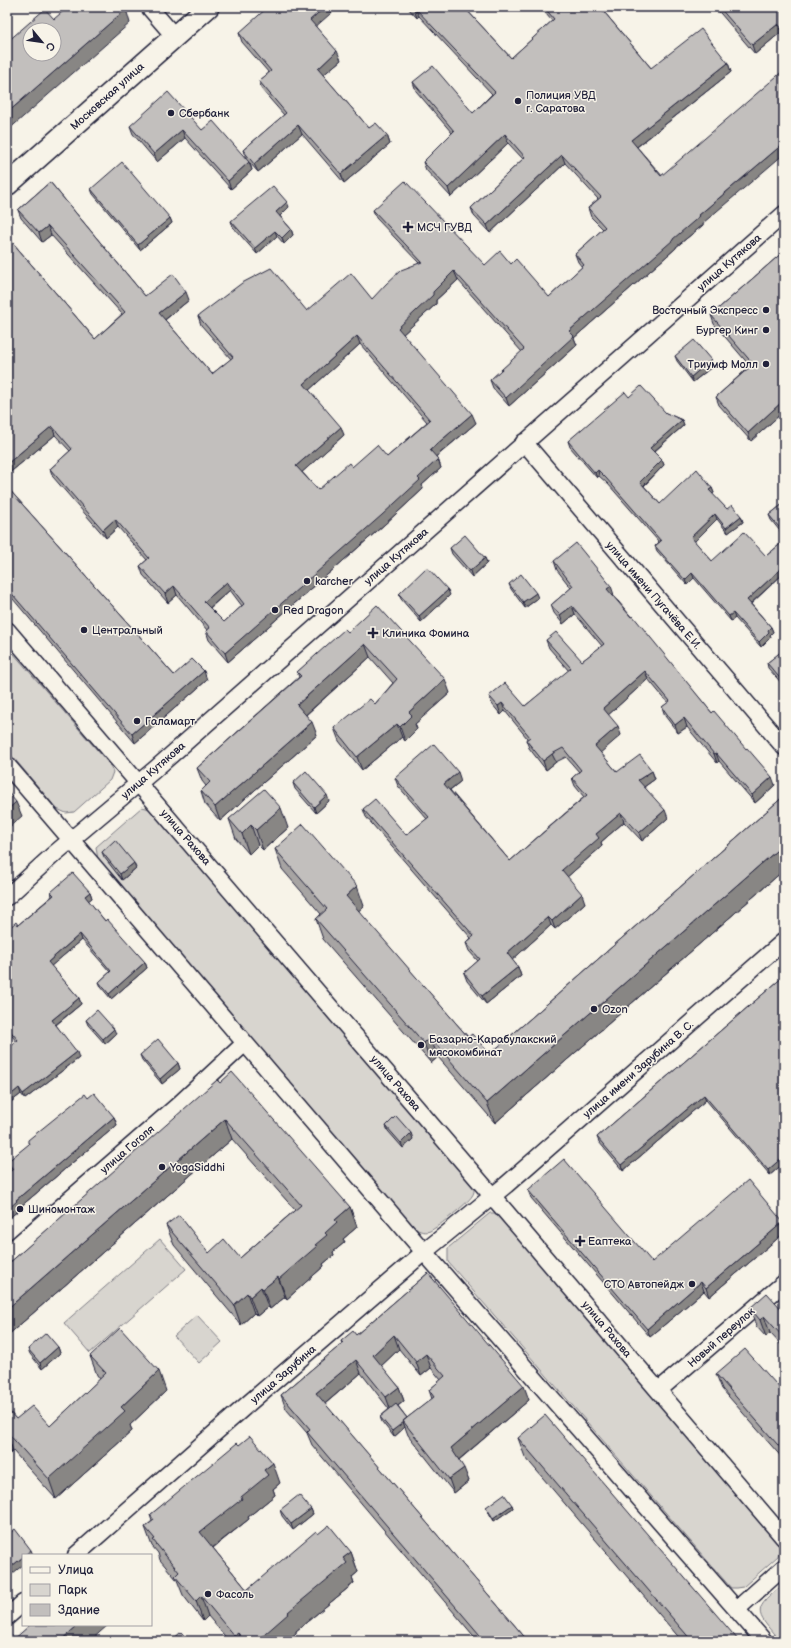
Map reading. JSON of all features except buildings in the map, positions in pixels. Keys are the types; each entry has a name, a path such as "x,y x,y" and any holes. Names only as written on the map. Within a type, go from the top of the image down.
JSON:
{"main road":[{"name":"Московская улица","path":"7,185 208,7"}],"street":[{"path":"149,7 174,36"},
{"name":"улица Кутякова","path":"7,897 70,840 139,784 524,442 784,214"},
{"name":"улица имени Пугачёва Е.И.","path":"524,442 784,747"},
{"name":"улица Рахова","path":"7,630 493,1196 784,1538"},
{"path":"7,765 424,1252 764,1641"},
{"name":"улица имени Зарубина В. С.","path":"493,1196 784,941"},
{"name":"улица Гоголя","path":"7,1254 176,1106 244,1043"},
{"name":"улица Зарубина","path":"77,1554 424,1252 493,1196"},
{"name":"Новый переулок","path":"659,1390 784,1283"},
{"path":"737,1609 784,1567"},
{"path":"7,1617 22,1604"}],"green space":[{"path":"7,646 110,765 113,772 110,780 74,812 66,813 57,809 7,750"},
{"path":"142,807 150,809 473,1184 474,1193 472,1196 439,1225 428,1232 422,1232 415,1229 98,860 96,847"},
{"path":"490,1213 499,1215 780,1542 778,1556 743,1587 731,1588 448,1262 448,1248"},
{"path":"160,1239 186,1269 90,1353 64,1323"},
{"path":"197,1315 222,1342 199,1363 174,1336"},
{"path":"784,1584 784,1641 780,1641 761,1617 760,1611 766,1600"}],"place":[{"name":"Полиция УВД г. Саратова","path":"518,101"},
{"name":"Сбербанк","path":"171,113"},
{"name":"МСЧ ГУВД","path":"408,227"},
{"name":"Восточный Экспресс","path":"766,310"},
{"name":"Бургер Кинг","path":"766,330"},
{"name":"Триумф Молл","path":"766,364"},
{"name":"karcher","path":"307,581"},
{"name":"Red Dragon","path":"275,610"},
{"name":"Центральный","path":"84,630"},
{"name":"Клиника Фомина","path":"373,633"},
{"name":"Галамарт","path":"137,721"},
{"name":"Ozon","path":"594,1009"},
{"name":"Базарно-Карабулакский мясокомбинат","path":"421,1045"},
{"name":"YogaSiddhi","path":"162,1167"},
{"name":"Шиномонтаж","path":"20,1209"},
{"name":"Еаптека","path":"580,1241"},
{"name":"СТО Автопейдж","path":"692,1284"},
{"name":"Фасоль","path":"208,1594"}]}
